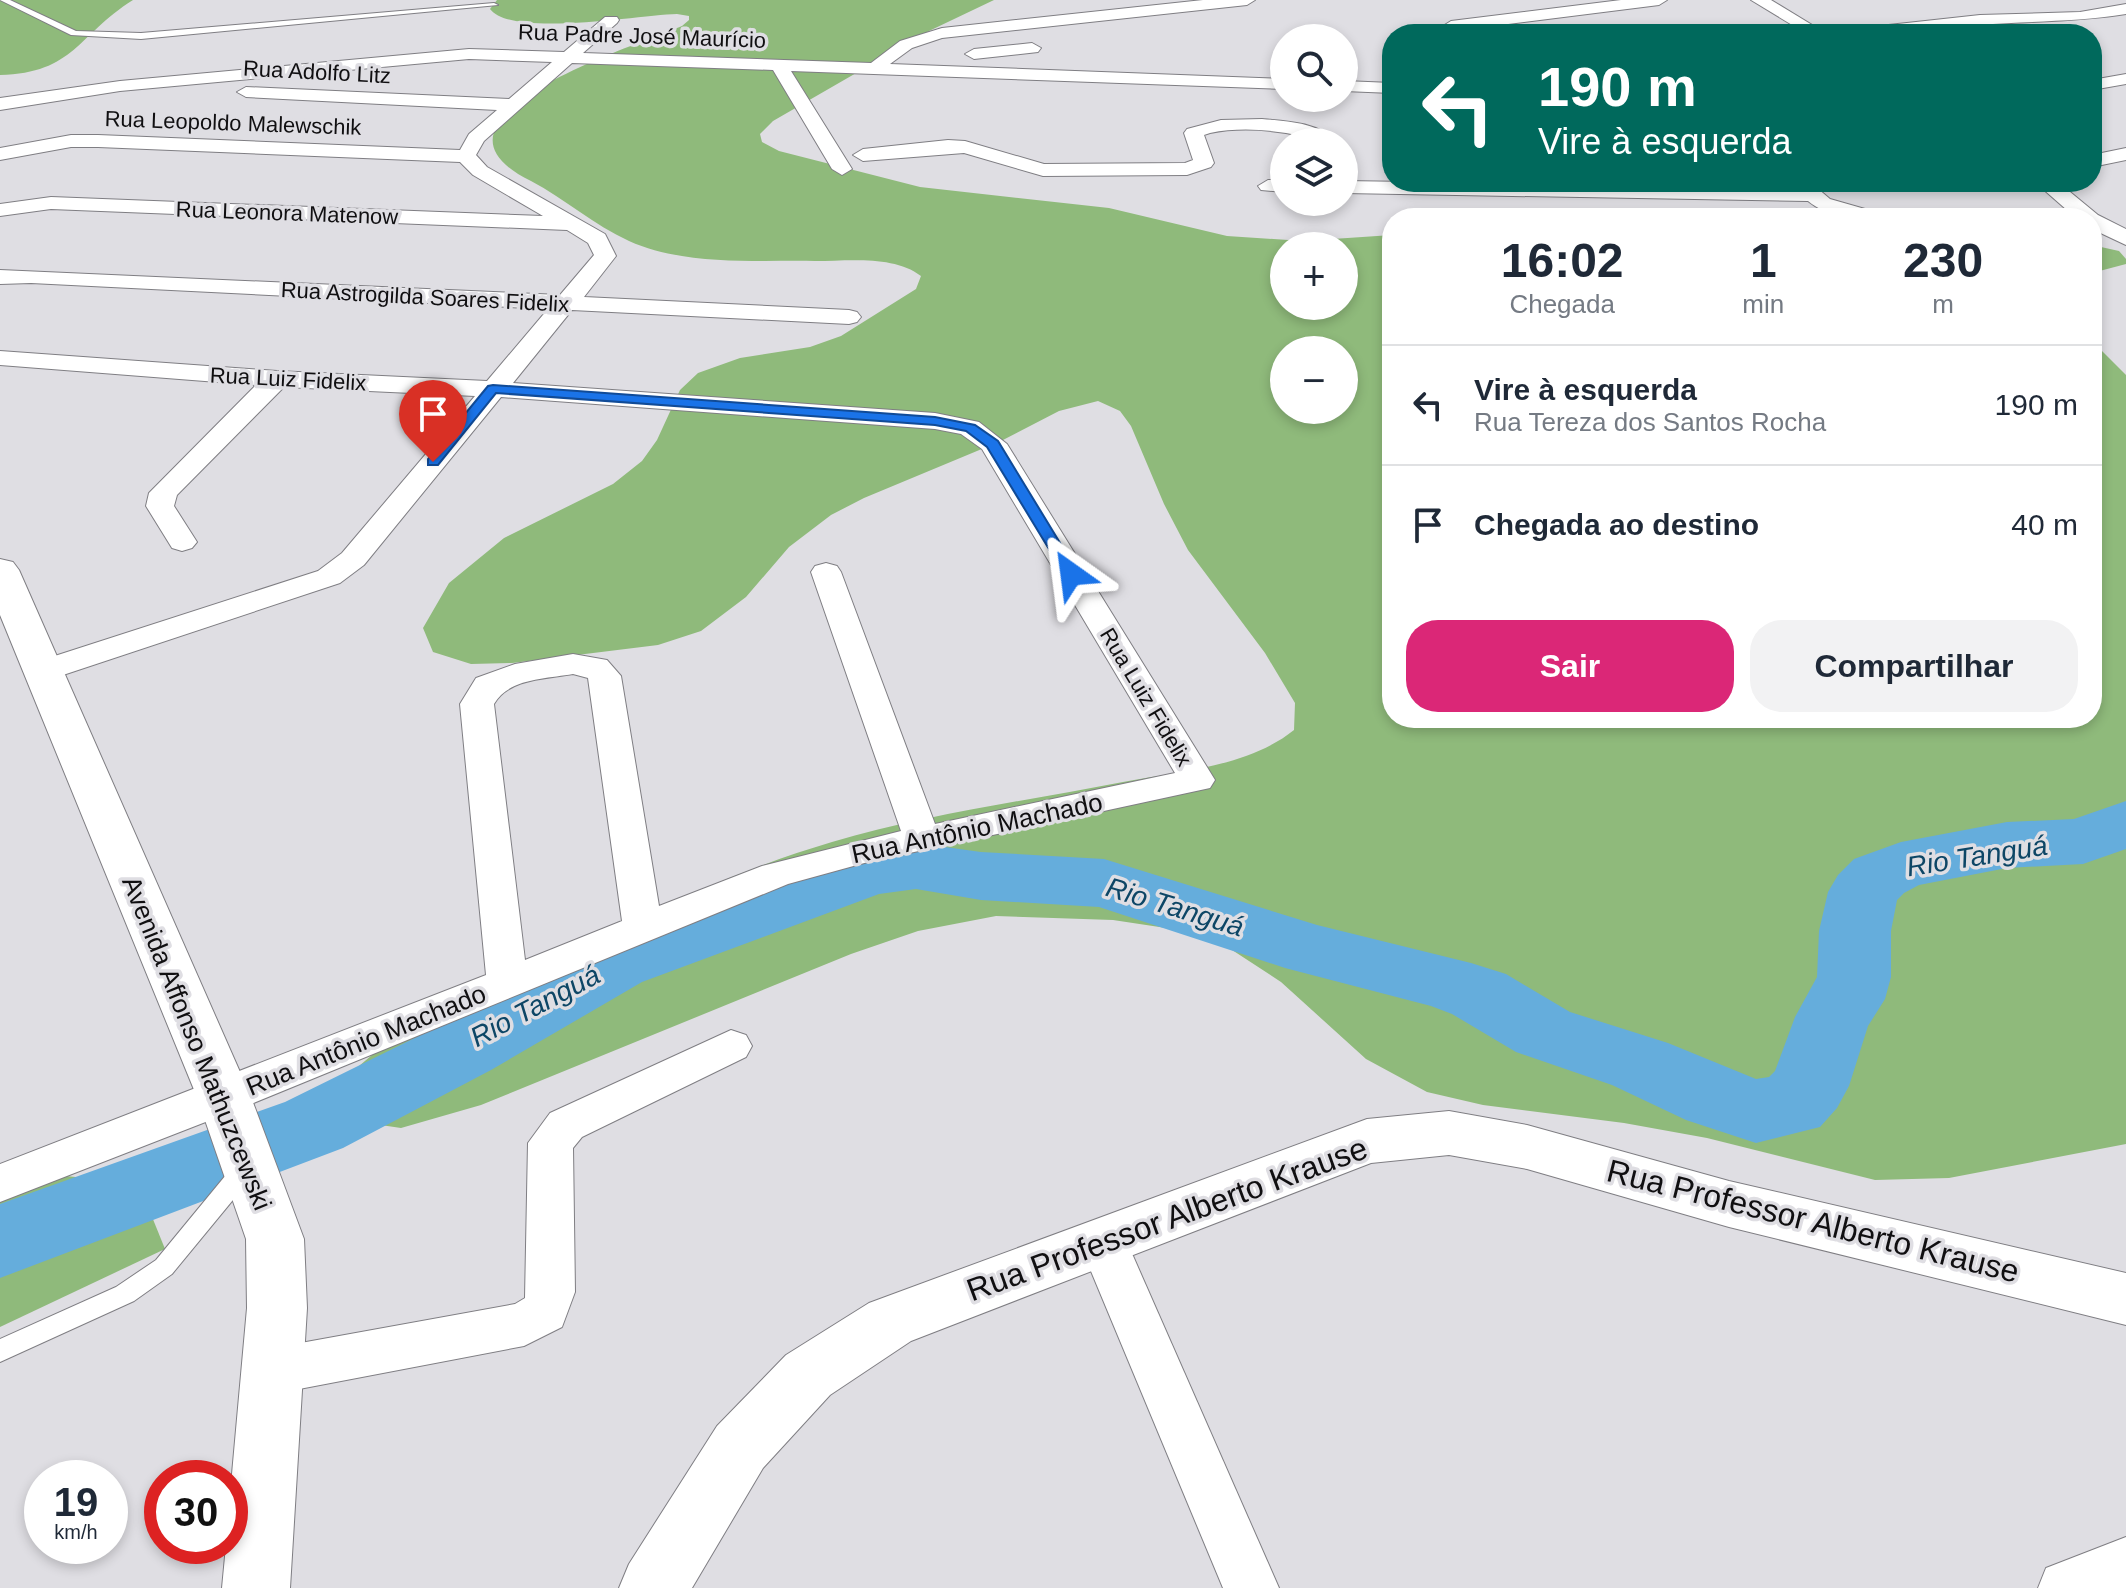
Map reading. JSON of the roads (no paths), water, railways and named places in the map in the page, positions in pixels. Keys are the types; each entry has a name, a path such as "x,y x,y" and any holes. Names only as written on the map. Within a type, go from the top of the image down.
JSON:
{"street":[{"path":"876,68 891,52 928,36 1247,0"},
{"path":"1467,24 1659,0"},
{"path":"1759,0 1801,24"},
{"path":"1943,24 2080,17 2126,9"},
{"path":"42,671 329,577 353,559 605,256 597,239 480,171 466,156 476,138 611,20"},
{"path":"928,36 931,47 943,54 1032,48"},
{"name":"Rua Padre José Maurício","path":"0,104 120,86 454,54 1270,83"},
{"path":"778,65 842,169"},
{"path":"2102,83 2126,79"},
{"name":"Rua Adolfo Litz","path":"120,86 512,105"},
{"path":"1358,87 1382,88"},
{"path":"863,155 948,146 965,147 1043,170 1187,169 1204,163 1194,133 1207,127 1289,128"},
{"name":"Rua Leopoldo Malewschik","path":"0,154 71,141 98,141 466,156"},
{"path":"2102,159 2126,154"},
{"path":"1358,175 1382,176"},
{"path":"1358,187 1382,187"},
{"path":"1809,192 1823,203 1837,208"},
{"path":"2057,192 2077,208"},
{"name":"Rua Leonora Matenow","path":"0,210 51,203 575,224"},
{"path":"2102,225 2126,238"},
{"path":"2102,237 2126,238"},
{"name":"Rua Astrogilda Soares Fidelix","path":"0,277 31,276 849,317"},
{"name":"Rua Luiz Fidelix","path":"0,358 277,379 493,389 935,421 970,428 993,444 1197,780"},
{"path":"182,542 160,506 163,493 277,379"},
{"name":"Avenida Affonso Mathuzcewski","path":"0,570 224,1097 275,1239 277,1308 256,1588"},
{"path":"826,572 922,839"},
{"path":"507,983 477,704 488,685 515,674 573,664 595,667 604,676 643,928"},
{"name":"Rua Antônio Machado","path":"0,1183 224,1097 775,875 922,839 1197,780"},
{"path":"273,1371 524,1324 545,1312 551,1292 550,1143 566,1125 731,1046"},
{"name":"Rua Professor Alberto Krause","path":"653,1588 740,1447 808,1375 890,1322 1367,1141 1449,1133 1527,1147 1729,1204 2126,1299"},
{"path":"1102,1240 1251,1588"},
{"path":"2066,1588 2126,1565"}],"lane":[{"path":"4,0 74,33 109,36 494,5"},
{"path":"0,1351 125,1294 164,1267 250,1163"}],"waterway":[{"name":"Rio Tanguá","path":"0,1241 314,1125 463,1049 616,963 870,871 916,866 981,876 1104,883 1311,950 1445,982 1479,994 1543,1032 1640,1064 1714,1098 1756,1111 1792,1105 1809,1086 1833,1017 1847,999 1854,977 1855,931 1863,892 1879,876 1901,865 2007,845 2083,841 2126,823"}]}
